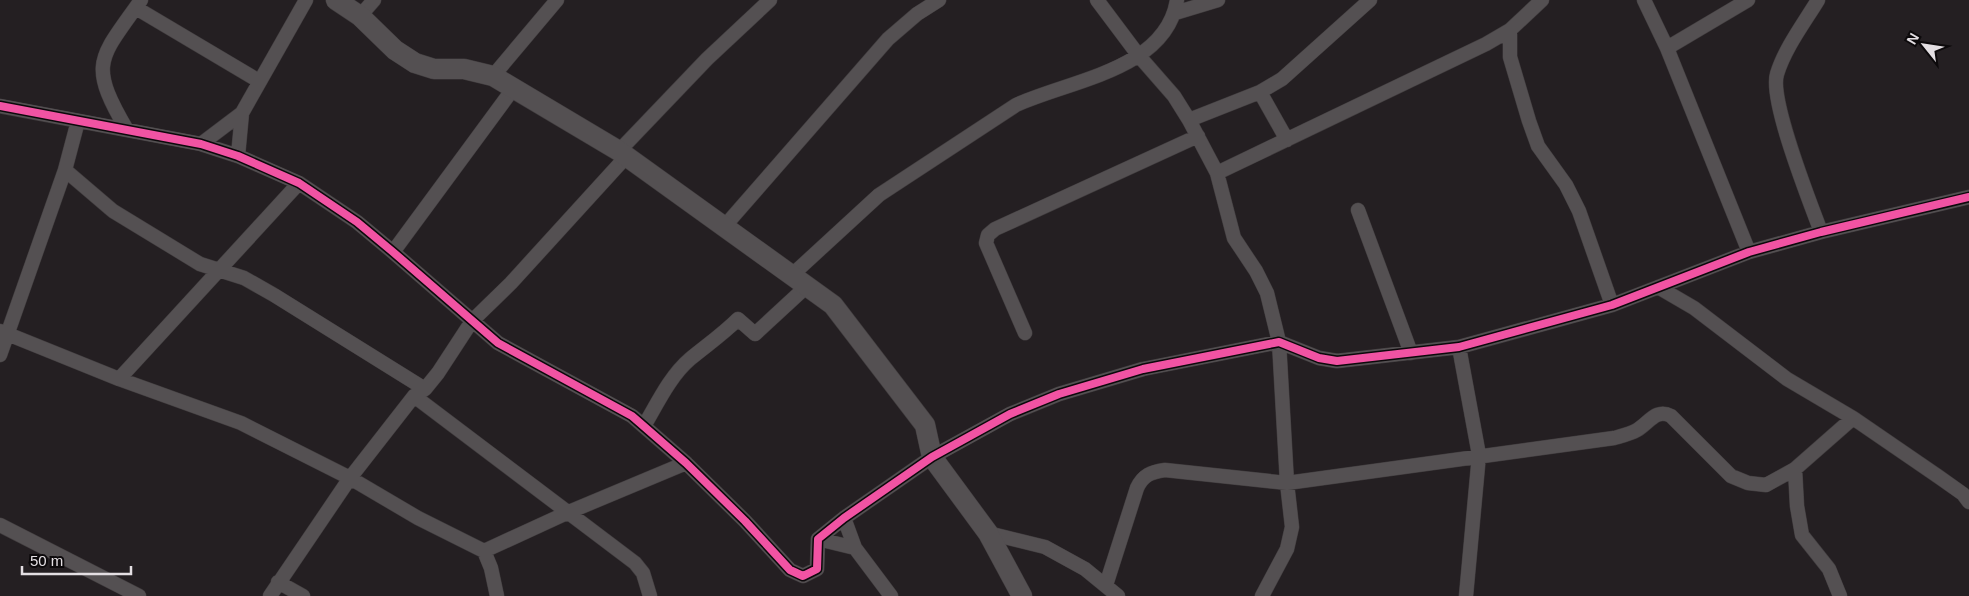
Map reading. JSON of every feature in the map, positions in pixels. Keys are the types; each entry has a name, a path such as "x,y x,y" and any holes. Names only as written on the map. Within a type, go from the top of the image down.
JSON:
{"street":[{"path":"238,156 242,113 306,0"},
{"path":"336,0 360,16 395,50 415,63 434,69 464,69 493,76 622,155 833,305 925,425 932,456 988,533 1022,596"},
{"path":"360,16 374,0"},
{"path":"493,76 557,0"},
{"path":"270,596 350,478 419,392 472,321 511,283 707,59 770,0"},
{"path":"723,228 888,39 917,14 939,0"},
{"path":"1097,0 1139,56 1174,96 1190,120 1217,172 1234,238 1256,271 1267,293 1278,342 1287,483 1292,527 1287,550 1262,596"},
{"path":"644,426 662,395 689,360 713,343 738,319 755,334 800,281 879,195 1016,104 1087,80 1139,56 1163,34 1176,7 1203,6 1218,0"},
{"path":"1190,120 1260,92 1298,67 1370,0"},
{"path":"1217,172 1486,44 1510,30 1542,0"},
{"path":"1644,0 1668,48 1749,252"},
{"path":"1668,48 1748,0"},
{"path":"1818,0 1782,61 1776,75 1775,89 1794,156 1821,232"},
{"path":"127,130 106,91 103,59 108,45 138,4 259,81"},
{"path":"1510,30 1510,57 1538,146 1566,185 1579,210 1612,305"},
{"path":"1486,44 1510,57"},
{"path":"393,252 513,89"},
{"path":"1260,92 1287,140"},
{"path":"0,106 201,144 238,156 299,182 357,222 498,343 632,416 686,464 745,521 790,570 803,576 817,569 818,539 844,518 932,456 1010,414 1058,394 1144,369 1278,342 1319,358 1337,361 1459,347 1612,305 1749,252 1821,232 1969,197"},
{"path":"201,144 242,113"},
{"path":"0,355 4,332 65,170 78,121"},
{"path":"1025,333 986,243 988,235 995,229 1038,208 1198,136"},
{"path":"65,170 113,211 200,264 219,272 244,278 274,295 419,392 635,564 643,573 650,596"},
{"path":"118,379 175,316 219,272 248,235 299,182"},
{"path":"1358,210 1411,354"},
{"path":"1658,287 1694,308 1787,379 1853,418 1967,498"},
{"path":"4,332 118,379 241,423 350,478 418,518 484,551 491,568 497,596"},
{"path":"1459,347 1479,455 1466,596"},
{"path":"1106,585 1137,488 1141,479 1151,472 1165,470 1287,483 1479,455 1614,438 1637,430 1658,414 1664,412 1671,416 1730,476 1748,483 1766,485 1795,468 1853,418"},
{"path":"484,551 569,512 686,464"},
{"path":"1795,468 1797,506 1802,535 1829,569 1840,596"},
{"path":"844,518 855,548 891,596"},
{"path":"0,525 139,596"},
{"path":"988,533 1045,547 1085,569 1118,596"},
{"path":"818,539 855,548"},
{"path":"278,582 303,596"}],"cycle path":[{"path":"0,106 201,144 238,156 299,183 357,222 498,343 632,416 686,463 745,521 790,570 803,576 817,569 818,539 844,518 932,457 1010,414 1059,394 1143,369 1279,342 1319,358 1337,361 1459,347 1612,305 1749,252 1821,232 1969,197"}]}
